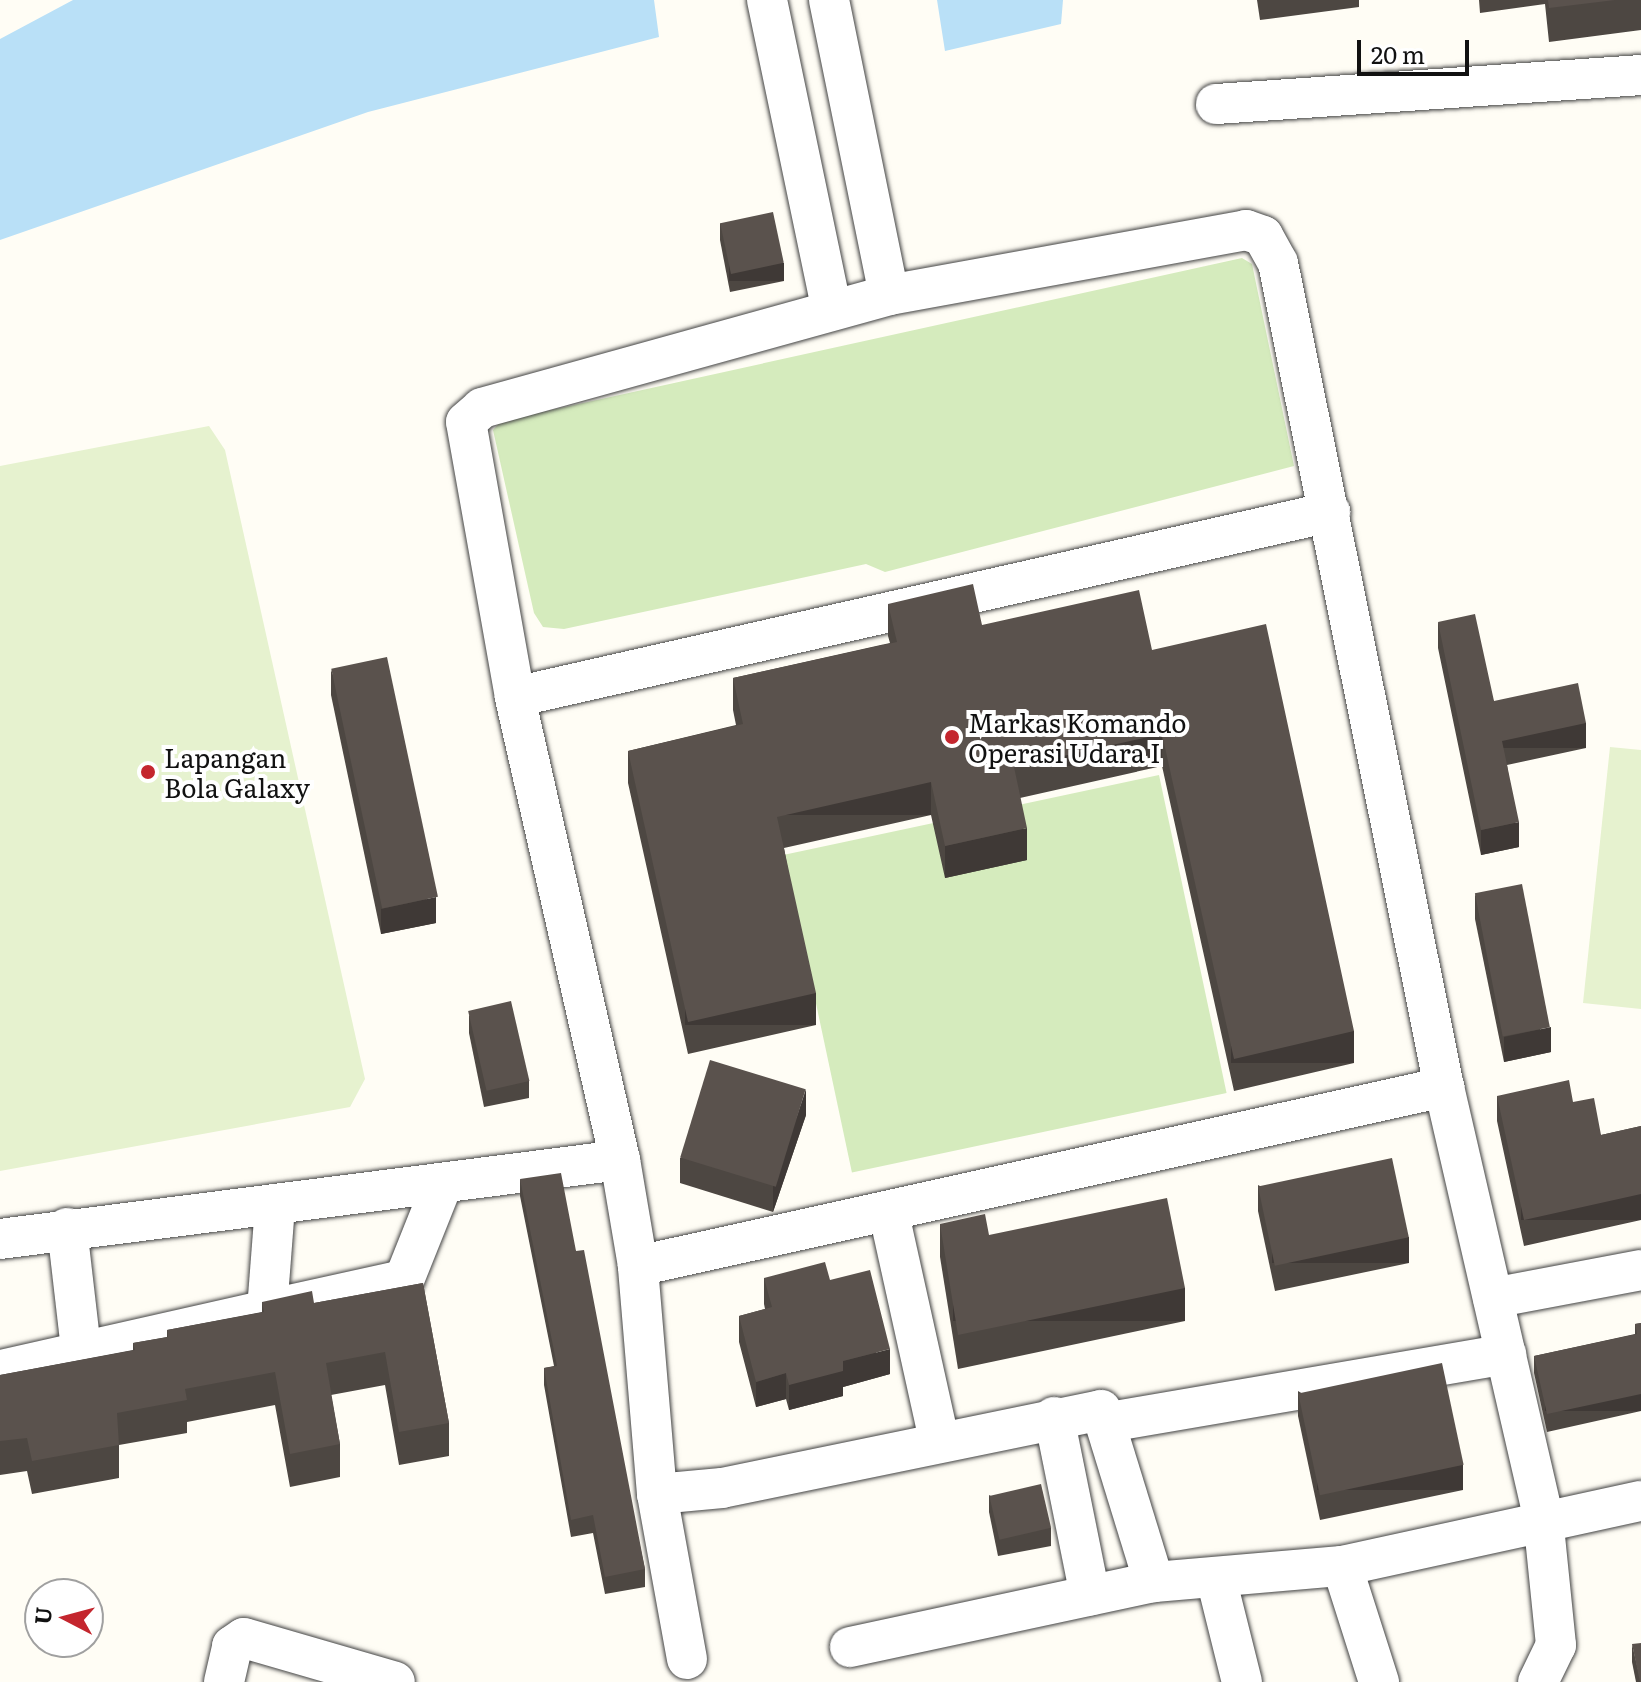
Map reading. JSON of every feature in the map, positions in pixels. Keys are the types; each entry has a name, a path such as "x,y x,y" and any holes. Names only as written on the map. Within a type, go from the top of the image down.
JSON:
{"street":[{"path":"767,0 832,310"},
{"path":"829,0 889,295"},
{"path":"1216,104 1641,75"},
{"path":"687,1659 657,1494 638,1266 620,1160 515,697 468,436 471,413 889,295 1221,234 1263,236 1278,263 1444,1087 1543,1517 1556,1645 1538,1682"},
{"path":"515,697 1330,512"},
{"path":"638,1266 889,1214 1444,1087"},
{"path":"0,1239 67,1228 442,1185 620,1160"},
{"path":"1,1370 81,1349 404,1280 442,1185"},
{"path":"267,1310 275,1205"},
{"path":"889,1214 939,1439"},
{"path":"67,1228 81,1349"},
{"path":"1493,1298 1641,1270"},
{"path":"1109,1422 1506,1354"},
{"path":"657,1494 722,1488 939,1439 1101,1410 1109,1422 1154,1582"},
{"path":"1054,1417 1090,1595"},
{"path":"850,1647 1154,1582 1217,1582 1342,1566 1543,1517 1641,1501"},
{"path":"1342,1566 1379,1682"},
{"path":"1217,1582 1242,1682"},
{"path":"224,1682 232,1646 244,1638 395,1682"}],"green space":[{"path":"1242,258 1252,264 1294,466 885,572 866,564 564,629 543,627 534,613 493,430 501,421"},
{"name":"Lapangan Bola Galaxy","path":"209,426 225,450 365,1079 350,1107 0,1171 0,466"},
{"path":"1610,747 1641,750 1641,1009 1583,1003"},
{"path":"1159,775 1227,1093 852,1173 784,855"}],"water":[{"path":"73,0 654,0 659,37 368,112 0,240 0,39"},
{"path":"937,0 1063,0 1061,24 945,51"}],"building":[{"path":"1548,0 1615,0 1549,8"},
{"path":"773,212 784,263 731,274 720,223"},
{"path":"973,584 982,625 1139,590 1152,650 1266,624 1354,1031 1234,1059 1162,734 1014,767 1027,828 945,846 931,782 777,817 816,993 688,1022 628,751 743,724 733,678 897,642 888,604"},
{"path":"1475,614 1494,701 1578,683 1586,723 1502,741 1519,822 1481,830 1438,622"},
{"path":"387,657 438,897 382,908 331,669"},
{"path":"1522,884 1550,1027 1503,1036 1475,893"},
{"path":"511,1001 529,1081 487,1091 468,1011"},
{"path":"710,1060 806,1089 776,1187 680,1158"},
{"path":"1569,1080 1573,1102 1594,1098 1601,1135 1641,1126 1641,1194 1524,1220 1497,1096"},
{"path":"1392,1158 1409,1237 1275,1266 1258,1186"},
{"path":"561,1173 576,1251 584,1250 645,1569 605,1577 593,1515 571,1520 544,1368 557,1366 520,1179"},
{"path":"1167,1198 1185,1288 958,1335 940,1224 985,1214 989,1235"},
{"path":"825,1262 830,1280 870,1270 890,1349 843,1361 843,1371 789,1385 786,1373 756,1382 739,1316 772,1307 764,1278"},
{"path":"423,1283 449,1423 399,1432 385,1352 326,1363 340,1444 290,1454 275,1372 185,1389 187,1400 117,1413 119,1445 32,1461 27,1438 0,1441 0,1375 135,1350 133,1343 168,1337 167,1330 264,1312 262,1302 312,1291 314,1303"},
{"path":"1641,1323 1641,1394 1547,1414 1534,1356 1637,1334 1635,1324"},
{"path":"1442,1363 1464,1465 1320,1495 1298,1394"},
{"path":"1041,1484 1051,1528 999,1540 989,1496"},
{"path":"1641,1643 1641,1682 1640,1682 1632,1644"}],"place":[{"name":"Markas Komando Operasi Udara I","path":"952,737"},
{"name":"Lapangan Bola Galaxy","path":"148,772"}]}
